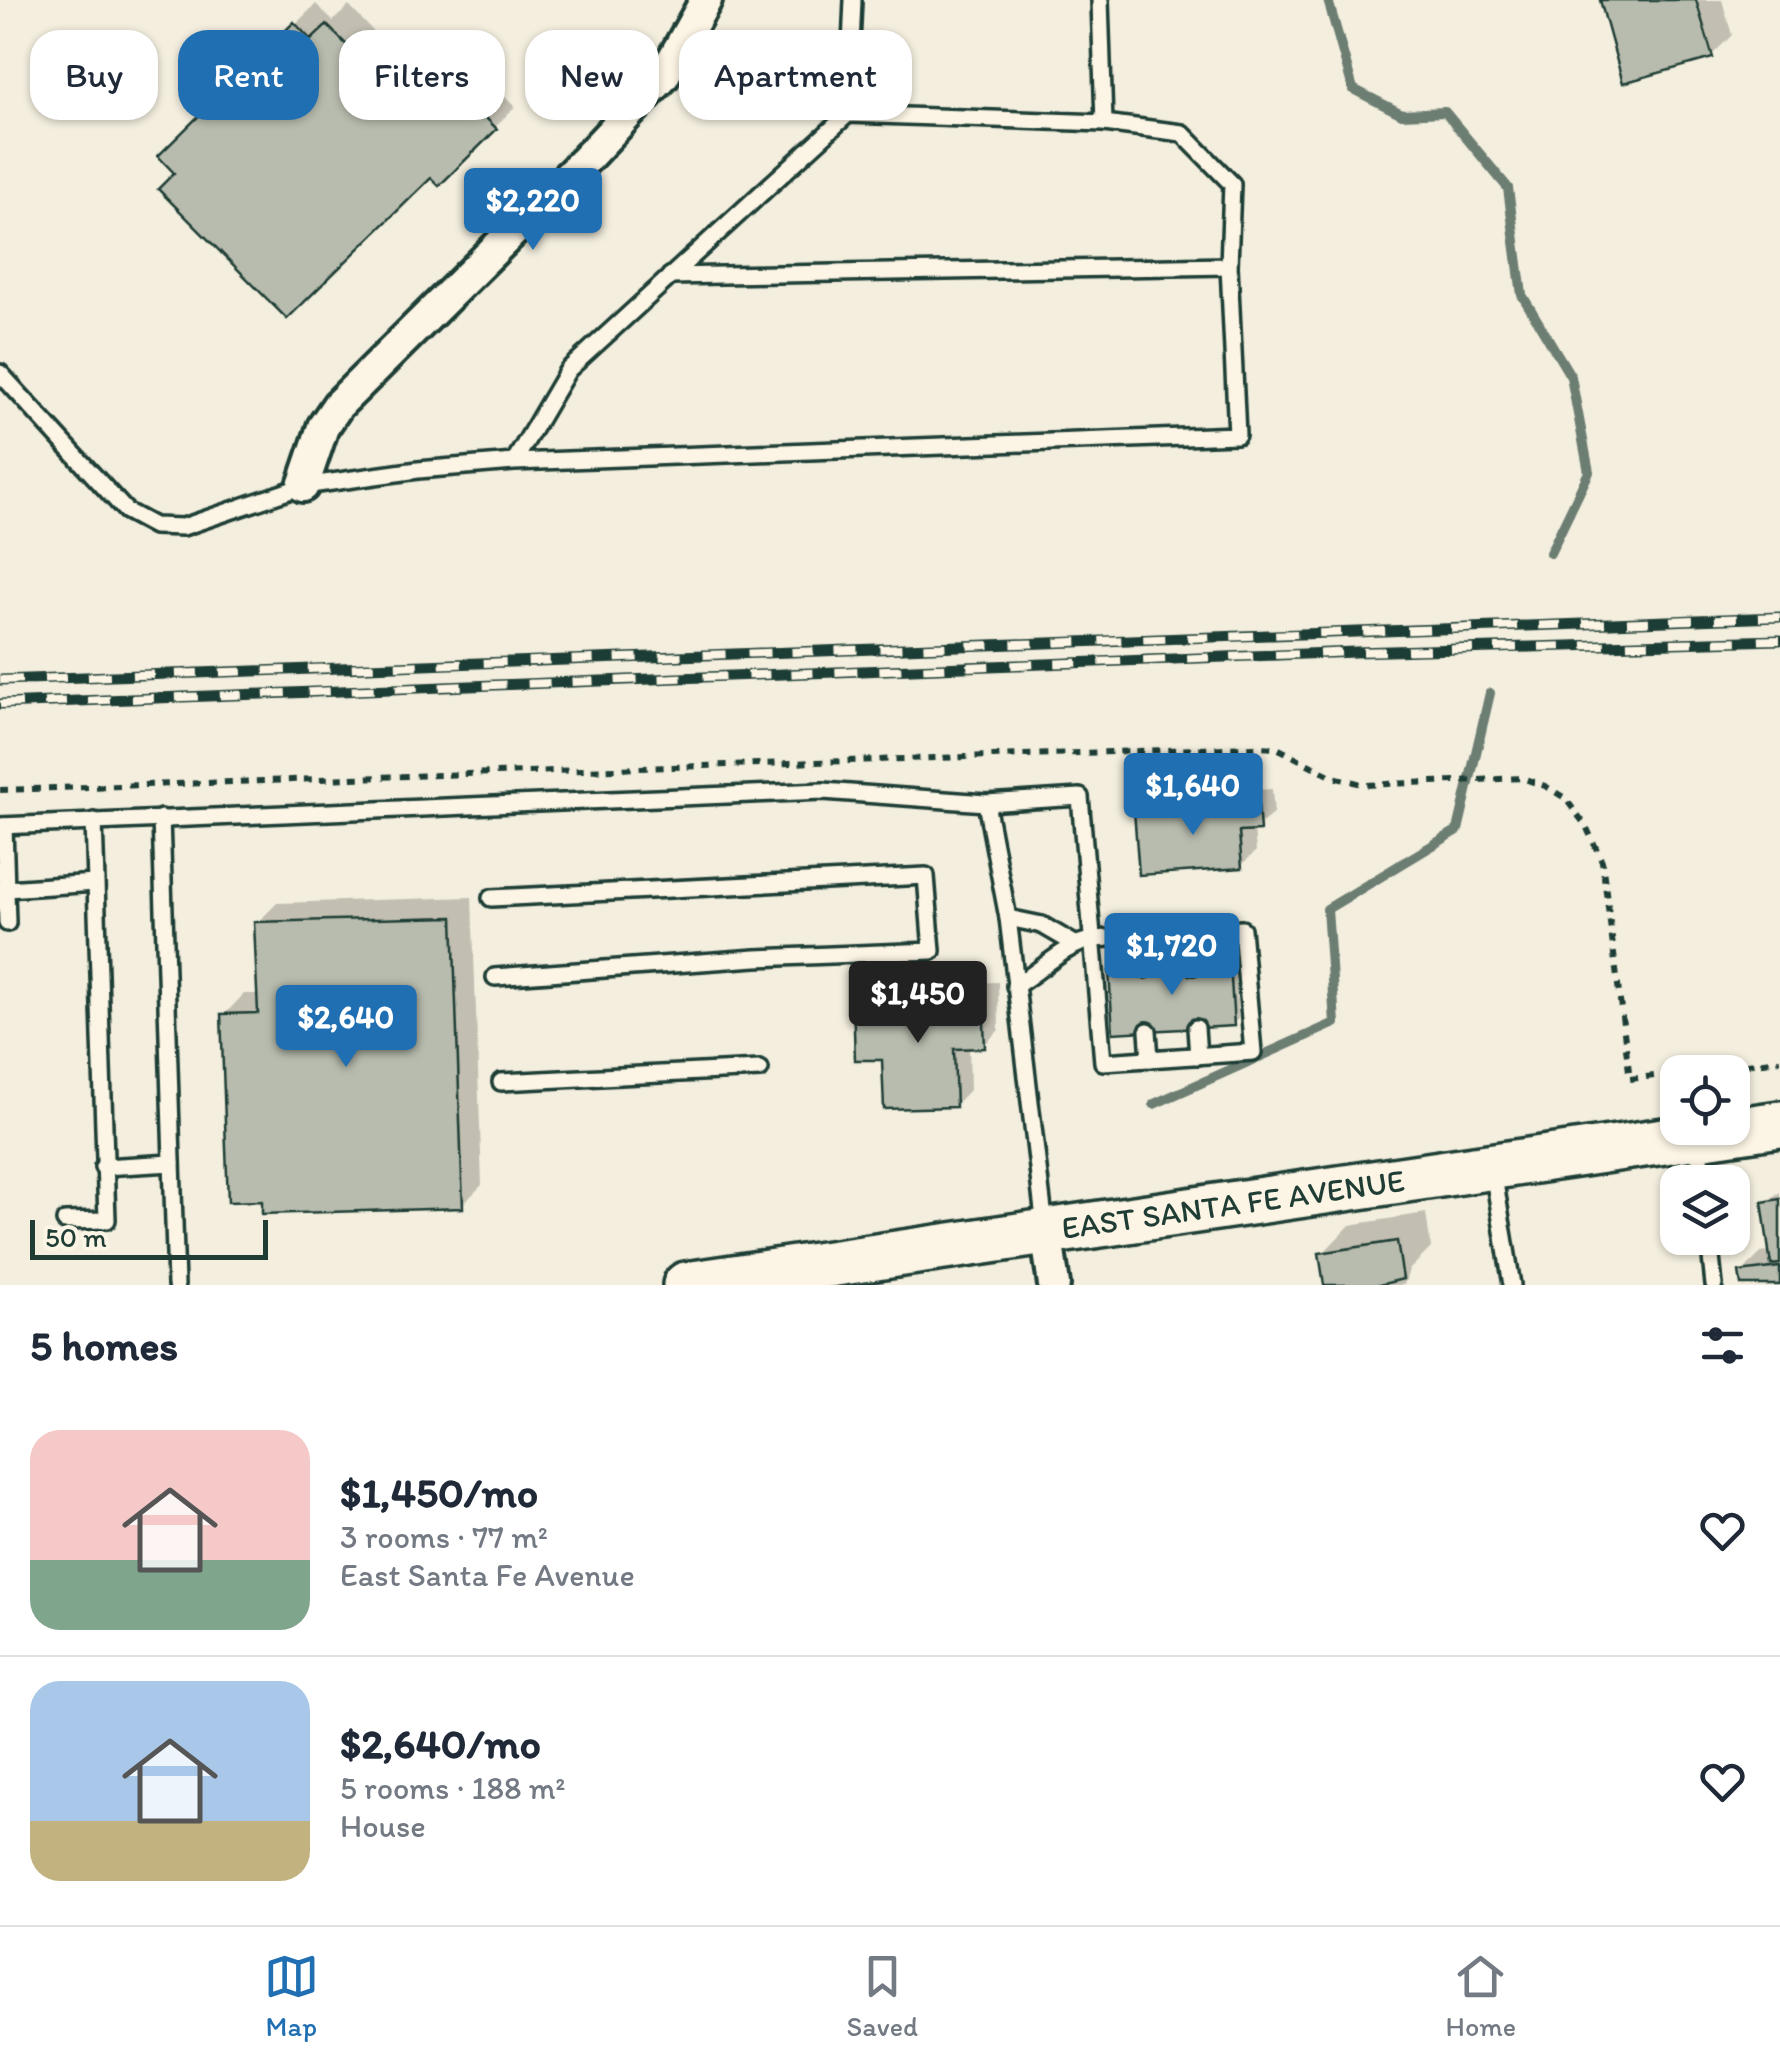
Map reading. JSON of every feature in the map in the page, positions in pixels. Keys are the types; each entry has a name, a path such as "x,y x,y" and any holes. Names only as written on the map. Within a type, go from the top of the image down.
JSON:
{"main road":[{"name":"EAST SANTA FE AVENUE","path":"1750,1128 1780,1124"},
{"name":"EAST SANTA FE AVENUE","path":"686,1285 804,1276 1046,1231 1660,1142"}],"street":[{"path":"303,486 323,428 338,405 663,77 706,0"},
{"path":"1046,1231 1054,1285"}],"lane":[{"path":"852,30 853,0"},
{"path":"1100,0 1104,122"},
{"path":"0,373 126,511 154,526 183,527 303,486 418,470 514,462 1237,435 1229,266 1232,184 1182,133 1104,122 912,116"},
{"path":"514,462 568,370 841,120"},
{"path":"670,276 1229,266"},
{"path":"7,923 2,826 823,791 986,803 1080,797 1095,939 1103,1062 1253,1052 1242,929 1095,939 1073,943 1049,965 1015,986"},
{"path":"986,803 1008,918 1046,1231"},
{"path":"162,818 176,1285"},
{"path":"65,1220 107,1220 94,821"},
{"path":"491,898 926,876 932,951 756,958 495,977"},
{"path":"6,888 95,884"},
{"path":"1008,918 1042,925 1073,943"},
{"path":"1190,932 1193,966"},
{"path":"1142,936 1144,969"},
{"path":"1196,1028 1198,1056"},
{"path":"1148,1031 1150,1059"},
{"path":"501,1082 760,1069"},
{"path":"103,1168 172,1164"},
{"path":"1492,1167 1512,1285"},
{"path":"1711,1255 1714,1285"}],"path":[{"path":"1750,1064 1780,1060"}],"building":[{"path":"1600,0 1696,0 1713,58 1623,83"},
{"path":"294,22 302,30 286,30"},
{"path":"327,25 339,37 339,120 488,120 497,129 439,186 431,178 287,319 158,189 174,173 158,156 195,120 319,120 319,32"},
{"path":"1258,803 1260,831 1239,832 1242,868 1139,875 1134,811"},
{"path":"453,917 463,1208 262,1214 262,1201 228,1202 221,1014 258,1013 254,922"},
{"path":"1230,964 1234,1026 1113,1033 1109,971"},
{"path":"983,997 985,1048 954,1049 956,1107 884,1109 882,1060 855,1060 853,1000"},
{"path":"1780,1199 1780,1264 1771,1265 1762,1202"},
{"path":"1397,1241 1403,1279 1379,1285 1324,1285 1319,1253"},
{"path":"1780,1267 1780,1285 1741,1285 1739,1272"}],"waterway":[{"path":"1328,0 1353,89 1402,114 1445,112 1508,188 1522,295 1571,377 1589,472 1550,553"},
{"path":"1154,1104 1335,1023 1327,909 1458,830 1490,693"}],"railway":[{"path":"0,680 1780,617"},
{"path":"0,704 1355,652 1780,640"}]}
